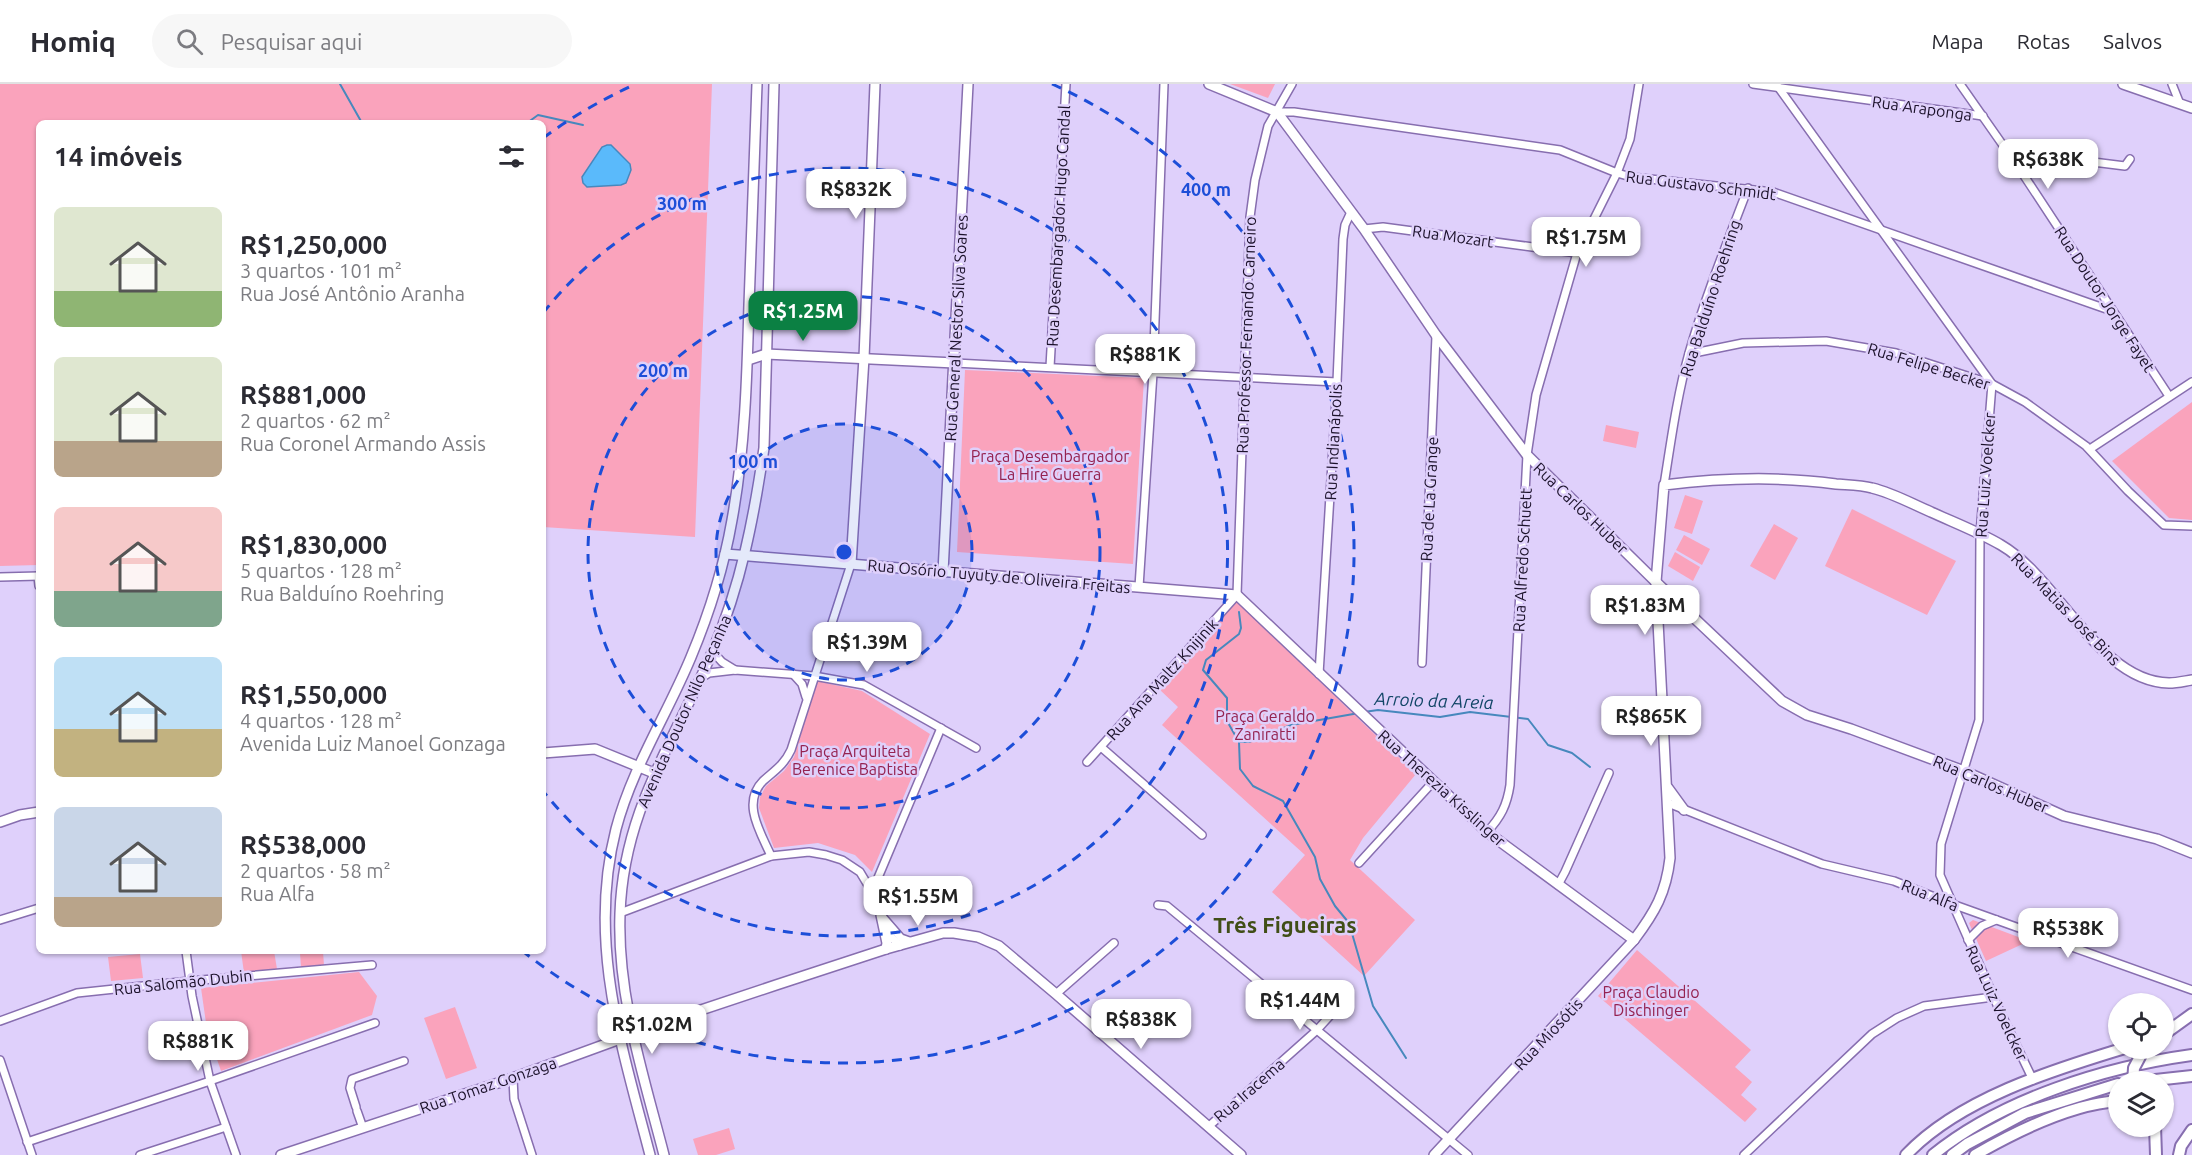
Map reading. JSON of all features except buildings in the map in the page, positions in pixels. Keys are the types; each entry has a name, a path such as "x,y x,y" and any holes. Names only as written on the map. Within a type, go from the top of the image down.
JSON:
{"main road":[{"path":"2174,1027 2192,1014"},
{"path":"1906,1155 1918,1142 1952,1117 1979,1103 2033,1080 2108,1053"},
{"path":"1933,1155 1956,1136 2020,1102 2134,1064 2192,1055"},
{"path":"2174,1078 2191,1076"},
{"path":"1952,1155 1967,1144 2025,1113 2108,1087"},
{"path":"1975,1155 2006,1138 2050,1119 2108,1103"},
{"path":"2179,1155 2181,1146 2192,1130"},
{"path":"2155,1137 2156,1155"}],"street":[{"name":"Avenida Doutor Nilo Peçanha","path":"650,1155 620,1040 608,982 605,907 616,830 626,797 692,657 725,554 741,458 748,360 757,84"},
{"name":"Avenida Doutor Nilo Peçanha","path":"663,1155 633,1035 623,977 620,913 624,872 632,832 654,773 712,652 730,608 757,497 764,448 774,84"},
{"path":"771,856 753,814 754,798 760,784 787,758 851,564 864,358 875,84"},
{"name":"Rua General Nestor Silva Soares","path":"943,572 968,84"},
{"name":"Rua Desembargador Hugo Candal","path":"1050,368 1066,84"},
{"path":"1139,587 1153,373 1164,84"},
{"path":"1209,84 1277,112"},
{"name":"Rua Professor Fernando Carneiro","path":"1237,595 1250,217 1255,180 1269,126 1292,84"},
{"name":"Rua Alfredo Schuett","path":"1487,832 1499,819 1507,803 1510,785 1527,455 1536,395 1577,253 1617,173 1634,126 1639,84"},
{"name":"Rua Araponga","path":"1753,84 1983,116"},
{"name":"Rua Doutor Jorge Fayet","path":"1960,84 2021,171 2169,396"},
{"path":"2122,84 2192,108"},
{"path":"2172,84 2180,104"},
{"path":"1777,86 1992,384"},
{"name":"Rua Gustavo Schmidt","path":"1277,112 1294,112 1560,150 1631,177 1773,192 2112,311"},
{"name":"Rua Carlos Huber","path":"1277,112 1364,229 1436,335 1527,455 1656,582 1782,701 1798,711 1964,771 2064,816 2157,839 2192,853"},
{"path":"2021,171 2045,160 2069,159 2125,166 2130,159"},
{"name":"Rua Balduíno Roehring","path":"1668,802 1656,582 1664,484 1674,416 1689,354 1718,266 1748,188"},
{"name":"Rua Indianápolis","path":"1319,674 1337,382 1343,239 1345,225 1351,212"},
{"name":"Rua Mozart","path":"1364,229 1383,227 1577,253"},
{"name":"Rua de La Grange","path":"1422,663 1436,335"},
{"name":"Rua Felipe Becker","path":"1689,354 1743,343 1826,341 1896,353 1992,384 2025,402 2090,449 2128,491 2164,525 2192,526"},
{"path":"748,360 766,354 1337,382"},
{"path":"2090,449 2192,382"},
{"name":"Rua Luiz Voelcker","path":"1992,384 1980,534 1979,720 1941,844 1940,875 1993,997 2033,1080"},
{"name":"Rua Matias José Bins","path":"1664,484 1750,478 1813,481 1872,488 1904,500 2003,546 2026,563 2097,644 2122,667 2145,678 2169,683 2192,680"},
{"name":"Rua Osório Tuyuty de Oliveira Freitas","path":"725,554 1237,595"},
{"path":"0,577 36,576"},
{"name":"Rua Therezia Kisslinger","path":"1237,595 1487,832 1634,940"},
{"name":"Rua Ana Maltz Knijinik","path":"1087,762 1237,595"},
{"path":"712,652 735,670"},
{"path":"699,679 709,674 735,670 814,676 864,685 976,748"},
{"path":"793,674 802,684 807,700"},
{"path":"872,892 942,728"},
{"path":"1101,747 1202,835"},
{"path":"546,753 595,749 654,773"},
{"path":"1558,885 1609,773"},
{"path":"1359,863 1433,782"},
{"path":"1667,786 1684,810"},
{"name":"Rua Alfa","path":"1668,802 1822,864 1894,881 2192,990"},
{"name":"Rua Miosótis","path":"1434,1155 1634,940 1652,915 1666,887 1670,858 1668,802"},
{"path":"0,822 36,812"},
{"path":"620,913 771,856 809,852 842,860 860,872 872,892 892,938 900,946"},
{"path":"1158,905 1167,906 1468,1155"},
{"path":"0,920 36,909"},
{"name":"Rua Luiz Voelcker","path":"1962,926 1964,915 1974,912"},
{"path":"882,915 901,938 912,942"},
{"path":"882,915 887,943 885,949"},
{"path":"1968,940 1982,926 1996,920"},
{"name":"Rua Tomaz Gonzaga","path":"281,1155 304,1151 363,1128 513,1078 680,1017 885,949 943,933 964,933 999,946 1056,993 1240,1155"},
{"path":"1056,993 1114,943"},
{"path":"186,954 210,1081 236,1155"},
{"name":"Rua Salomão Dubin","path":"0,1021 77,993 372,964"},
{"path":"1747,1154 1821,1080 1872,1034 1897,1018 1924,1006 1993,997"},
{"name":"Rua Iracema","path":"1208,1126 1317,1030 1345,999"},
{"path":"27,1142 375,1023"},
{"path":"0,1060 32,1155"},
{"path":"363,1128 350,1088 352,1079 404,1061"},
{"path":"513,1078 513,1099 532,1155"},
{"path":"140,1155 226,1126"}],"green space":[{"path":"0,84 712,84 695,537 546,527 546,120 36,120 36,565 0,566"},
{"path":"1230,84 1275,84 1268,98"},
{"name":"Praça Desembargador La Hire Guerra","path":"965,370 1144,378 1133,564 957,552"},
{"path":"2192,402 2192,520 2169,518 2112,461"},
{"path":"1606,425 1639,432 1636,448 1603,441"},
{"path":"1685,495 1703,501 1692,534 1674,528"},
{"path":"1852,509 1956,561 1927,615 1825,566"},
{"path":"1774,524 1798,538 1775,580 1750,566"},
{"path":"1684,535 1710,549 1702,565 1676,550"},
{"path":"1675,552 1700,567 1693,581 1668,566"},
{"name":"Praça Geraldo Zaniratti","path":"1236,601 1416,774 1363,838 1350,860 1415,920 1364,976 1272,892 1305,855 1162,725 1178,707 1159,689"},
{"name":"Praça Arquiteta Berenice Baptista","path":"817,681 862,691 930,734 872,872 855,855 818,843 774,848 759,808 760,797 766,786 784,771 794,757"},
{"path":"1973,920 2029,941 1986,961 1969,923"},
{"name":"Praça Claudio Dischinger","path":"1637,950 1751,1050 1735,1067 1752,1082 1741,1095 1757,1109 1745,1122 1598,996"},
{"path":"140,954 143,978 111,981 108,957"},
{"path":"241,954 274,954 277,969 244,973"},
{"path":"300,954 323,954 324,966 301,967"},
{"path":"359,972 377,996 372,1015 221,1071 207,1030 201,988"},
{"path":"455,1007 477,1068 446,1079 424,1018"},
{"path":"729,1128 735,1149 716,1155 698,1155 693,1139"}],"water":[{"path":"611,145 630,164 631,170 626,183 587,187 582,177 602,147"}],"waterway":[{"name":"Arroio da Areia","path":"340,84 360,120"},
{"name":"Arroio da Areia","path":"531,120 538,115 583,125"},
{"name":"Arroio da Areia","path":"1239,612 1241,628 1239,634 1206,660 1203,670 1227,698 1227,721 1239,742 1249,742 1291,725 1359,713"},
{"name":"Arroio da Areia","path":"1364,712 1378,710 1440,717 1470,712 1528,719 1548,745 1572,753 1590,767"},
{"path":"1239,742 1240,769 1253,786 1283,801 1315,857 1320,879 1335,906 1349,923 1373,1006 1406,1058"}],"district":[{"name":"Três Figueiras","path":"1285,924"}]}
